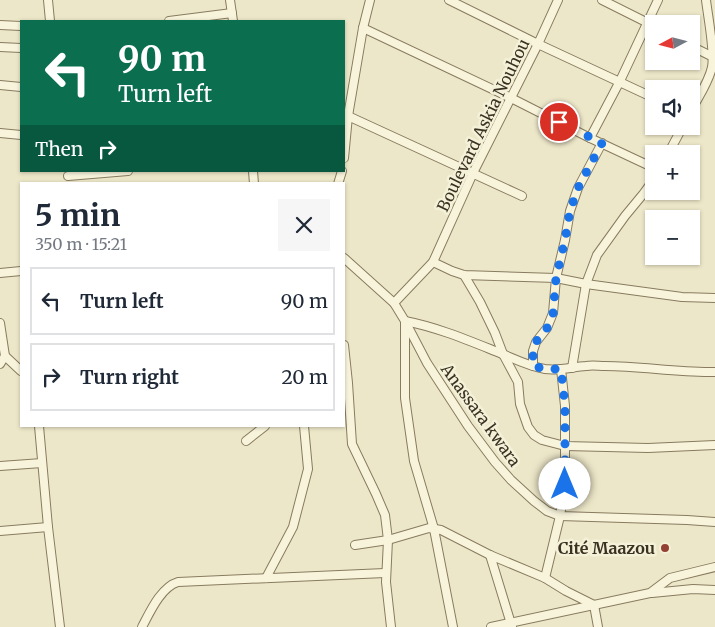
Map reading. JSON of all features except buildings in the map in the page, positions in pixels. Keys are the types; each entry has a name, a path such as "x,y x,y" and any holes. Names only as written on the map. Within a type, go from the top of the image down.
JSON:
{"street":[{"path":"48,0 50,20"},
{"path":"185,20 232,17 230,0"},
{"path":"345,138 363,28 370,0"},
{"path":"449,0 645,94"},
{"name":"Boulevard Askia Nouhou","path":"394,303 433,262 473,173 558,0"},
{"path":"602,0 645,22"},
{"path":"653,15 658,0"},
{"path":"700,95 708,80 714,58 706,0"},
{"path":"0,25 20,26"},
{"path":"363,28 645,164"},
{"path":"590,138 645,34"},
{"path":"0,47 20,48"},
{"path":"700,51 714,58"},
{"path":"0,85 20,88"},
{"path":"348,116 522,196"},
{"path":"0,134 20,135"},
{"path":"533,366 533,351 536,342 547,328 553,314 556,278 570,211 578,188 602,143"},
{"path":"68,177 118,172"},
{"path":"572,368 586,284 597,255 624,216 645,192"},
{"name":"Anassara kwara","path":"345,259 394,303 427,363 468,426 495,462 534,501 547,511 560,516"},
{"path":"433,262 464,275 556,278 586,284 682,296 715,298"},
{"path":"0,273 20,271"},
{"path":"464,275 480,302 503,354 518,382 520,404 528,427 534,435 542,440 565,446 648,448 715,445"},
{"path":"453,627 434,529 414,461 405,398 405,321 429,326 513,359 545,369 609,366 697,373 715,372"},
{"path":"0,323 5,356 20,370"},
{"path":"345,354 352,444 385,515 388,540 385,573 391,627"},
{"path":"0,364 5,356"},
{"path":"545,578 560,516 565,484 565,406 561,369"},
{"path":"246,441 264,427"},
{"path":"266,578 293,527 308,469 304,427"},
{"path":"41,428 48,527 60,627"},
{"path":"0,466 42,463"},
{"path":"560,516 715,522"},
{"path":"0,531 48,527"},
{"path":"355,545 388,540 430,528 441,530 490,555 545,578 594,605"},
{"path":"490,555 512,625"},
{"path":"650,593 670,578 715,567"},
{"path":"142,627 161,594 171,584 178,582 385,573"},
{"path":"491,627 512,625 650,593 693,589 715,590"},
{"path":"594,605 598,627"}],"place":[{"name":"Cité Maazou","path":"665,548"}],"route":[{"path":"559,122 602,143 578,188 570,211 556,278 553,314 547,328 536,342 533,351 533,366 545,369 561,369 565,406 565,484"}]}
